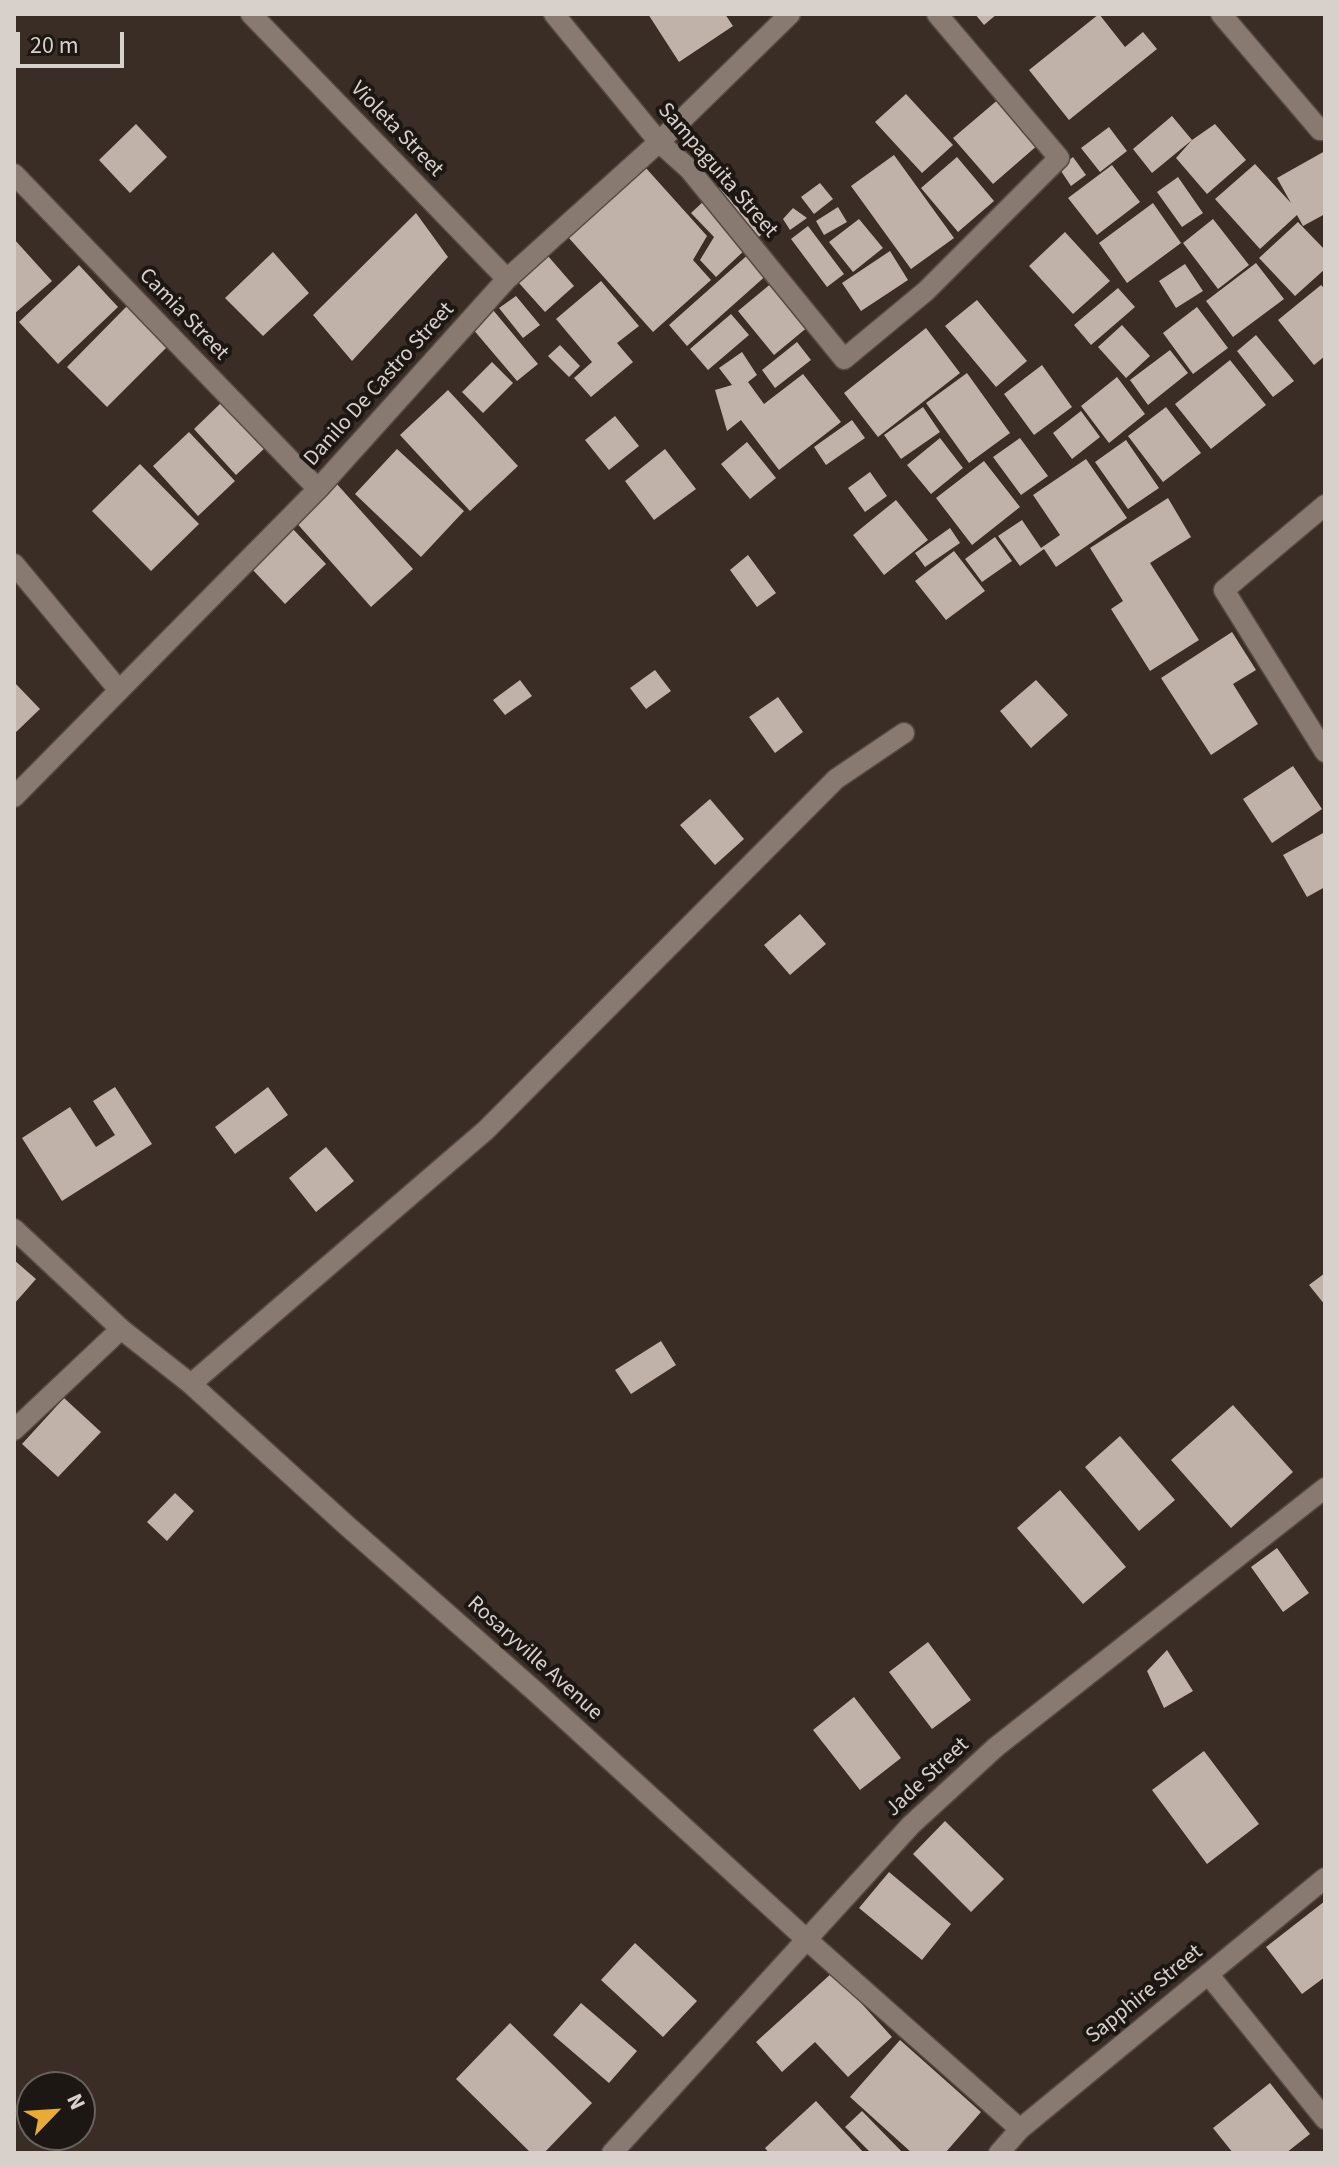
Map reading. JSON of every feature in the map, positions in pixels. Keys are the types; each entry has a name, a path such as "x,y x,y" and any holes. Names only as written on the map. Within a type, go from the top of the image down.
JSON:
{"street":[{"name":"Violeta Street","path":"251,14 507,279"},
{"name":"Sampaguita Street","path":"554,14 659,142 689,169 844,359 926,291 1059,158 937,14"},
{"name":"Danilo De Castro Street","path":"14,797 318,489 507,279 659,142 790,14"},
{"path":"1221,14 1320,130 1325,130"},
{"name":"Camia Street","path":"14,174 318,489"},
{"path":"1325,505 1224,590 1325,752"},
{"path":"14,564 118,689"},
{"path":"191,1384 486,1130 836,779 904,733"},
{"name":"Rosaryville Avenue","path":"14,1229 121,1329 191,1384 1020,2129"},
{"path":"14,1430 121,1329"},
{"name":"Jade Street","path":"612,2153 911,1825 996,1747 1325,1488"},
{"name":"Sapphire Street","path":"999,2153 1020,2129 1325,1878"},
{"path":"1208,1974 1325,2119"}],"building":[{"path":"648,14 725,14 733,26 679,62"},
{"path":"975,14 997,14 984,25"},
{"path":"1099,14 1125,47 1143,32 1157,49 1069,120 1029,70"},
{"path":"906,94 953,145 922,173 875,122"},
{"path":"1000,98 1039,144 993,184 953,138"},
{"path":"1172,116 1192,140 1152,173 1133,149"},
{"path":"136,124 167,157 130,193 99,160"},
{"path":"1215,124 1246,160 1207,194 1176,158 1192,140"},
{"path":"1109,127 1127,151 1100,172 1081,148"},
{"path":"1325,151 1325,214 1303,226 1297,215 1260,249 1215,199 1255,164 1291,203 1277,178"},
{"path":"894,155 954,238 911,269 851,186"},
{"path":"957,157 994,201 958,232 921,188"},
{"path":"1073,157 1086,175 1071,186 1059,168"},
{"path":"1112,165 1140,202 1097,235 1068,198"},
{"path":"645,167 707,236 693,260 711,280 653,332 568,237"},
{"path":"1178,177 1203,213 1182,227 1157,192"},
{"path":"820,183 833,199 814,214 801,197"},
{"path":"719,187 762,234 716,277 700,260 714,237 691,213"},
{"path":"1153,203 1181,243 1127,283 1099,243"},
{"path":"838,207 847,222 824,235 816,221"},
{"path":"793,208 807,218 790,230 783,219"},
{"path":"416,213 448,257 352,361 313,315"},
{"path":"859,219 883,248 853,272 829,242"},
{"path":"1213,219 1249,265 1218,289 1183,243"},
{"path":"1298,222 1325,250 1325,269 1295,296 1259,258"},
{"path":"808,226 844,274 827,287 791,239"},
{"path":"1065,232 1110,281 1073,314 1029,266"},
{"path":"14,239 52,281 14,314"},
{"path":"890,251 908,280 861,311 842,283"},
{"path":"273,252 309,293 263,336 225,298"},
{"path":"751,252 769,273 687,346 669,325"},
{"path":"548,256 574,286 545,312 519,283"},
{"path":"1256,263 1284,299 1233,337 1206,301"},
{"path":"1185,264 1203,291 1176,308 1159,281"},
{"path":"79,265 118,307 58,364 19,322"},
{"path":"601,281 639,326 617,343 633,362 591,397 574,378 592,362 556,319"},
{"path":"773,282 809,326 774,355 738,311"},
{"path":"1321,285 1325,289 1325,356 1314,365 1278,320"},
{"path":"1118,288 1135,307 1091,345 1074,325"},
{"path":"516,296 540,325 523,338 499,308"},
{"path":"977,300 1027,361 996,387 945,326"},
{"path":"127,306 168,346 107,407 67,367"},
{"path":"1197,307 1228,348 1193,374 1163,333"},
{"path":"493,310 538,364 517,381 472,328"},
{"path":"731,314 749,335 708,370 690,349"},
{"path":"1122,325 1150,356 1126,378 1098,347"},
{"path":"926,328 960,373 878,437 844,393"},
{"path":"1256,335 1294,381 1273,397 1237,351"},
{"path":"797,342 811,360 775,388 762,370"},
{"path":"560,345 580,366 569,377 548,356"},
{"path":"1170,350 1188,373 1148,405 1130,380"},
{"path":"742,352 757,375 748,382 764,404 803,374 841,422 779,470 741,420 727,431 715,390 732,385 719,368"},
{"path":"1230,360 1266,405 1211,449 1175,404"},
{"path":"492,362 513,383 483,413 462,392"},
{"path":"1042,365 1072,407 1034,435 1004,394"},
{"path":"967,373 1010,433 969,463 926,403"},
{"path":"1117,377 1145,414 1109,443 1081,406"},
{"path":"448,390 518,466 470,511 400,435"},
{"path":"223,401 266,447 236,475 194,429"},
{"path":"923,407 940,432 901,459 884,435"},
{"path":"1166,407 1201,453 1163,482 1128,436"},
{"path":"1081,411 1100,437 1072,459 1053,433"},
{"path":"615,416 639,446 609,470 585,440"},
{"path":"852,420 865,438 826,465 814,447"},
{"path":"189,432 235,481 198,516 153,466"},
{"path":"940,438 963,468 931,494 907,465"},
{"path":"1020,438 1048,476 1021,495 993,457"},
{"path":"1126,440 1159,488 1128,509 1095,462"},
{"path":"747,442 776,478 750,499 721,464"},
{"path":"397,449 464,511 421,557 355,494"},
{"path":"665,449 696,489 654,520 625,481"},
{"path":"1086,459 1127,518 1056,567 1044,549 1020,566 998,536 1022,520 1041,548 1060,535 1033,495"},
{"path":"984,461 1020,507 972,545 936,498"},
{"path":"140,464 199,524 151,571 92,511"},
{"path":"870,472 887,496 865,512 848,488"},
{"path":"336,483 413,569 371,607 294,520"},
{"path":"1168,498 1191,537 1150,563 1199,640 1150,671 1111,609 1123,601 1090,548"},
{"path":"896,500 928,540 884,575 853,535"},
{"path":"292,528 326,564 285,604 251,568"},
{"path":"950,528 960,543 925,567 915,553"},
{"path":"995,537 1012,561 982,582 965,559"},
{"path":"954,551 985,591 946,620 915,581"},
{"path":"748,555 776,593 757,607 730,570"},
{"path":"1232,632 1256,670 1233,684 1258,724 1211,755 1161,678"},
{"path":"655,670 671,691 646,709 630,688"},
{"path":"520,680 532,696 505,715 493,700"},
{"path":"1036,680 1068,715 1031,748 1000,711"},
{"path":"14,682 40,709 14,734"},
{"path":"778,697 803,732 775,753 749,717"},
{"path":"1293,766 1322,809 1272,843 1243,799"},
{"path":"710,799 744,839 715,865 680,825"},
{"path":"1325,832 1325,887 1307,897 1283,855"},
{"path":"800,914 826,944 790,975 764,945"},
{"path":"115,1087 152,1144 62,1201 22,1138 70,1107 96,1147 115,1135 93,1101"},
{"path":"268,1087 288,1115 235,1154 215,1127"},
{"path":"326,1147 354,1181 316,1212 289,1178"},
{"path":"14,1260 36,1279 14,1304"},
{"path":"1325,1273 1325,1305 1309,1285"},
{"path":"661,1341 676,1365 631,1394 615,1370"},
{"path":"64,1398 101,1432 58,1477 22,1444"},
{"path":"1233,1405 1293,1472 1231,1528 1171,1460"},
{"path":"1120,1436 1175,1500 1139,1531 1085,1467"},
{"path":"1060,1490 1126,1567 1083,1604 1017,1528"},
{"path":"175,1493 194,1511 167,1541 147,1522"},
{"path":"1277,1548 1309,1593 1283,1612 1251,1567"},
{"path":"928,1642 971,1700 932,1729 889,1672"},
{"path":"1167,1650 1193,1691 1164,1708 1147,1671"},
{"path":"854,1697 901,1758 860,1790 813,1730"},
{"path":"1204,1751 1259,1824 1207,1864 1152,1790"},
{"path":"945,1821 1004,1879 971,1912 913,1854"},
{"path":"889,1872 951,1924 922,1960 859,1908"},
{"path":"1325,1901 1325,1977 1302,1994 1266,1947"},
{"path":"635,1943 697,2001 663,2037 601,1980"},
{"path":"833,1972 892,2037 848,2077 815,2042 782,2072 756,2042"},
{"path":"581,2003 637,2051 609,2083 553,2035"},
{"path":"510,2023 592,2103 544,2153 531,2153 456,2079"},
{"path":"900,2040 981,2112 945,2153 912,2153 850,2097"},
{"path":"1270,2083 1310,2134 1286,2153 1233,2153 1213,2128"},
{"path":"816,2101 864,2153 769,2153 765,2148"},
{"path":"862,2111 903,2153 871,2153 845,2127"}]}
